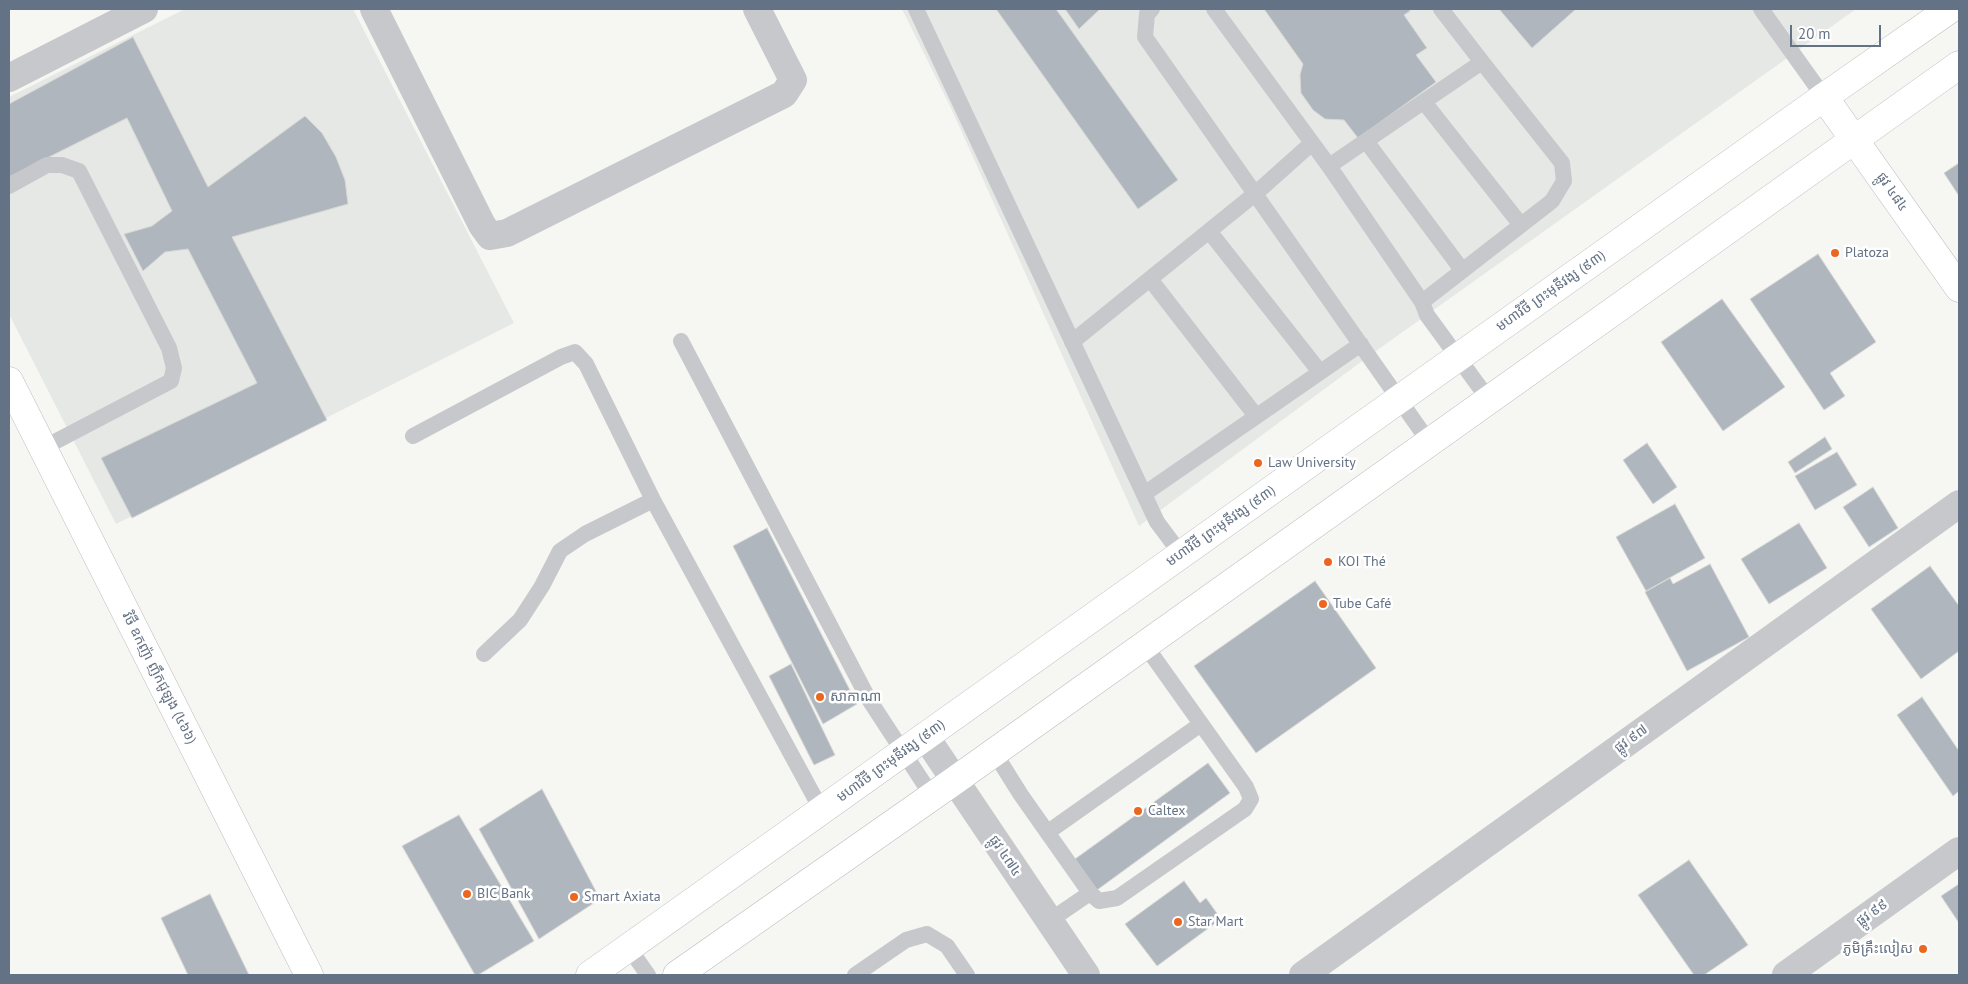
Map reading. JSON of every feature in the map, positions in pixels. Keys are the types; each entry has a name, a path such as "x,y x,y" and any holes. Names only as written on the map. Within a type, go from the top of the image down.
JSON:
{"main road":[{"name":"មហាវិថី ព្រះមុនីវង្ស (៩៣)","path":"590,975 1950,9"},
{"path":"677,975 954,781 1959,66"},
{"name":"ផ្លូវ ៤៨៤","path":"1824,97 1959,288"},
{"name":"វិថី ឧកញ៉ា ញឹកជូឡុង (៤៦៦)","path":"9,381 309,975"}],"street":[{"path":"9,78 144,9"},
{"path":"374,9 482,226 490,236 507,233 784,94 793,80 757,9"},
{"name":"ផ្លូវ ៩៧","path":"1303,975 1959,504"},
{"name":"ផ្លូវ ៤៧៤","path":"925,736 1086,975"},
{"name":"ផ្លូវ ៩៩","path":"1786,975 1959,851"}],"lane":[{"path":"916,9 1157,522 1181,554"},
{"path":"1152,9 1147,14 1145,37 1429,442"},
{"path":"1214,9 1329,166 1422,302 1427,315 1489,400"},
{"path":"1422,302 1552,201 1564,181 1562,163 1441,9"},
{"path":"1761,9 1824,97"},
{"path":"1329,166 1482,62"},
{"path":"1424,102 1521,225"},
{"path":"1366,141 1462,270"},
{"path":"1072,342 1256,193 1312,144"},
{"path":"9,186 47,165 62,165 79,171 170,348 174,368 171,382 43,448"},
{"path":"1209,231 1320,372"},
{"path":"1150,279 1256,416"},
{"path":"681,341 868,698 932,796"},
{"path":"1144,494 1361,344"},
{"path":"413,436 562,356 575,352 586,364 653,500 822,811"},
{"path":"484,654 520,620 542,586 560,551 585,534 653,500"},
{"path":"994,752 1090,893 1099,902 1117,898 1245,809 1250,799 1246,788 1145,645"},
{"path":"1048,832 1200,724"},
{"path":"1049,921 1090,893"},
{"path":"855,975 906,940 927,934 947,946 967,975"},
{"path":"629,948 648,975"}],"shaded area":[{"path":"185,9 353,9 514,323 116,524 9,314 9,97"},
{"path":"902,9 1856,9 1369,356 1139,526 951,108"}],"building":[{"path":"996,9 1056,9 1178,180 1138,209"},
{"path":"1065,9 1100,9 1079,29"},
{"path":"1264,9 1409,9 1410,11 1404,15 1427,48 1416,55 1436,82 1358,138 1344,120 1325,119 1313,110 1301,93 1300,75 1303,64"},
{"path":"1499,9 1576,9 1532,48"},
{"path":"133,37 208,187 305,116 322,133 336,157 345,180 348,204 232,237 327,420 132,518 101,458 257,383 188,249 165,252 143,271 124,234 152,226 172,211 127,118 9,177 9,104"},
{"path":"1959,163 1959,196 1944,173"},
{"path":"1818,254 1876,342 1830,373 1845,396 1824,410 1750,299"},
{"path":"1722,299 1785,387 1723,431 1661,342"},
{"path":"1825,437 1832,449 1795,473 1788,462"},
{"path":"1647,443 1677,487 1653,504 1623,460"},
{"path":"1837,452 1857,485 1815,510 1795,476"},
{"path":"1873,487 1898,528 1869,547 1843,507"},
{"path":"1675,504 1705,558 1646,591 1616,537"},
{"path":"1799,523 1827,568 1769,604 1741,559"},
{"path":"767,528 857,704 823,724 733,546"},
{"path":"1710,564 1749,637 1687,671 1645,592 1670,578 1673,584"},
{"path":"1930,566 1959,606 1959,651 1921,679 1871,609"},
{"path":"1315,581 1376,668 1256,753 1194,666"},
{"path":"791,664 835,755 814,765 769,676"},
{"path":"1922,697 1959,751 1959,791 1953,796 1897,715"},
{"path":"1208,763 1230,793 1097,890 1075,859"},
{"path":"542,789 600,899 539,939 479,829"},
{"name":"BIC Bank","path":"459,815 534,941 478,975 475,975 402,846"},
{"path":"1689,860 1748,945 1704,975 1694,975 1638,895"},
{"path":"1184,881 1200,903 1206,898 1221,919 1157,966 1125,924"},
{"path":"1959,884 1959,923 1941,896"},
{"path":"210,894 249,975 188,975 161,918"}],"place":[{"name":"Platoza","path":"1835,253"},
{"name":"Law University","path":"1258,463"},
{"name":"KOI Thé","path":"1328,562"},
{"name":"Tube Café","path":"1323,604"},
{"name":"សាកាណា","path":"820,697"},
{"name":"Caltex","path":"1138,811"},
{"name":"BIC Bank","path":"467,894"},
{"name":"Smart Axiata","path":"574,897"},
{"name":"Star Mart","path":"1178,922"},
{"name":"ភូមិគ្រឹះលៀស","path":"1923,949"}]}
